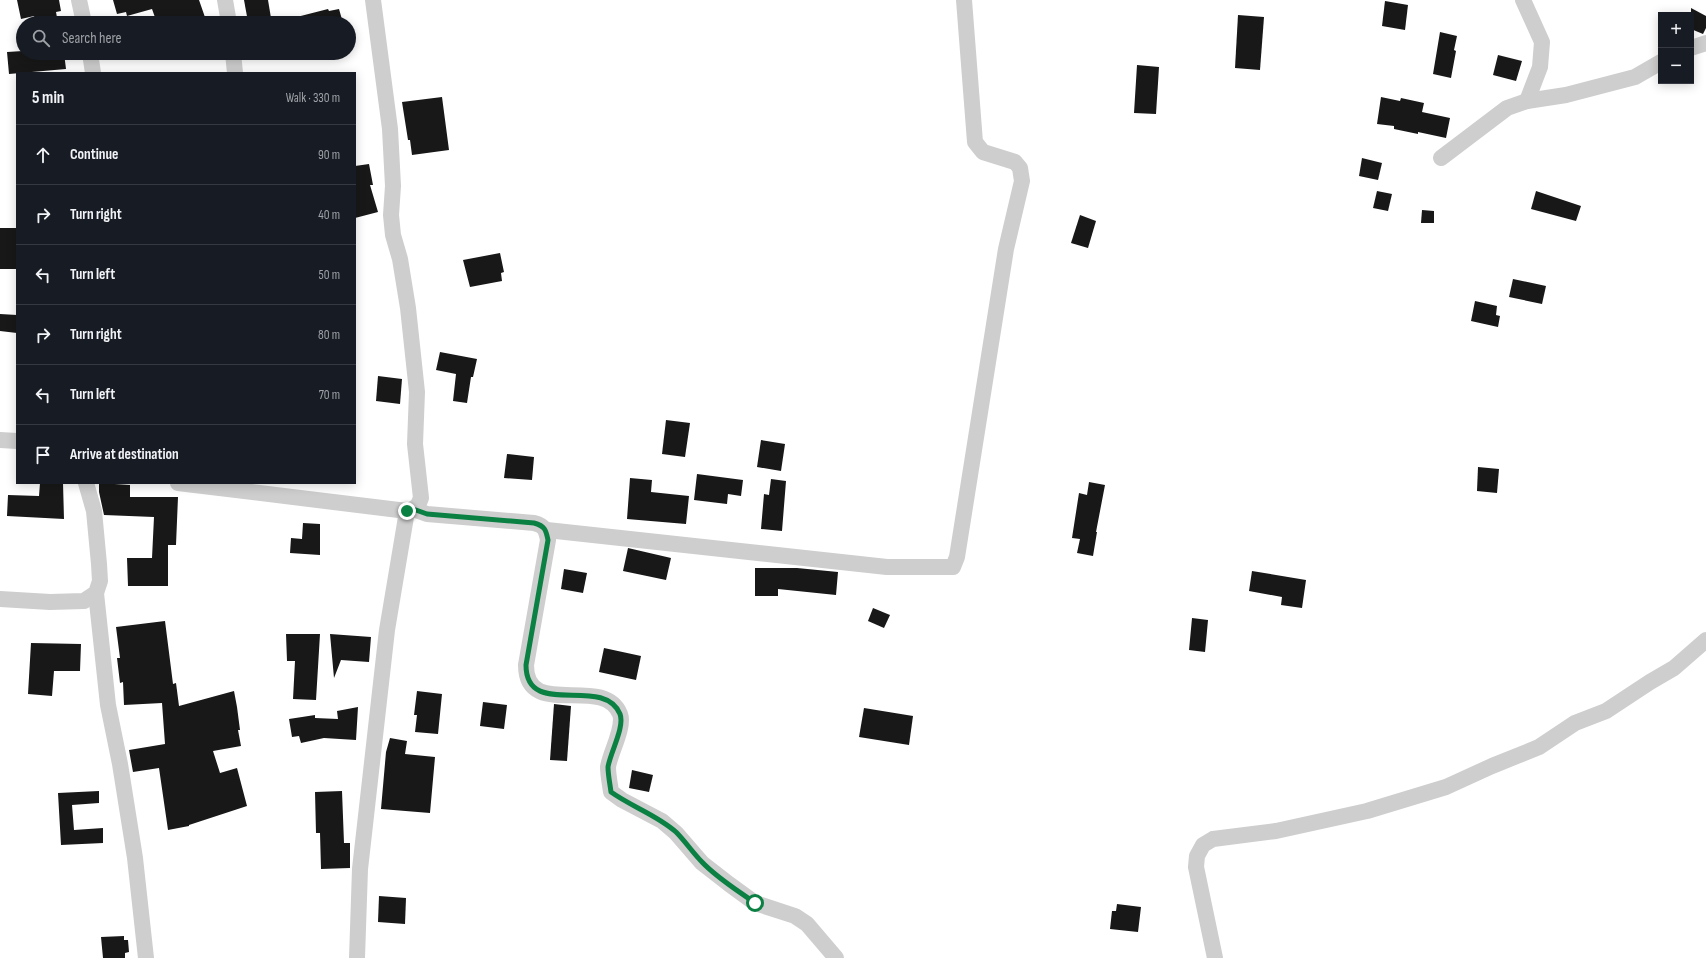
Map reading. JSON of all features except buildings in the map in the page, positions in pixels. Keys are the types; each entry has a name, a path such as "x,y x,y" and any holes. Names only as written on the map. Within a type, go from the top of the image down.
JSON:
{"street":[{"path":"79,0 82,16"},
{"path":"225,0 228,16"},
{"path":"357,958 360,869 387,630 410,510 418,505 421,498 415,444 417,392 408,308 400,259 393,235 391,216 393,186 390,129 373,0"},
{"path":"546,530 887,567 953,567 957,557 1006,249 1022,181 1020,168 1014,162 983,152 975,142 964,0"},
{"path":"1524,0 1542,42 1540,67 1527,101"},
{"path":"1694,47 1706,43"},
{"path":"91,60 93,72"},
{"path":"234,60 235,72"},
{"path":"1441,158 1507,108 1527,101 1566,95 1635,77 1658,64"},
{"path":"0,440 16,441"},
{"path":"86,484 94,511 100,581 96,592 108,705 120,764 135,858 146,958"},
{"path":"193,484 285,490 427,514 534,523 542,525 546,530 548,540 526,665 526,674 529,682 537,690 547,694 596,696 607,699 616,706 621,716 619,729 608,767 611,792 622,800 662,821 672,829 702,863 755,903 795,916 808,924 836,958"},
{"path":"0,599 50,602 84,601 96,592"},
{"path":"1215,958 1196,867 1197,856 1203,845 1213,839 1276,832 1367,811 1446,788 1492,766 1538,747 1575,723 1606,711 1674,668 1706,640"}],"route":[{"path":"407,511 413,509 427,514 534,523 542,525 546,530 548,540 526,665 526,674 529,682 537,690 547,694 596,696 607,699 616,706 621,716 619,729 608,767 611,792 622,800 662,821 676,833 702,863 755,903"}]}
